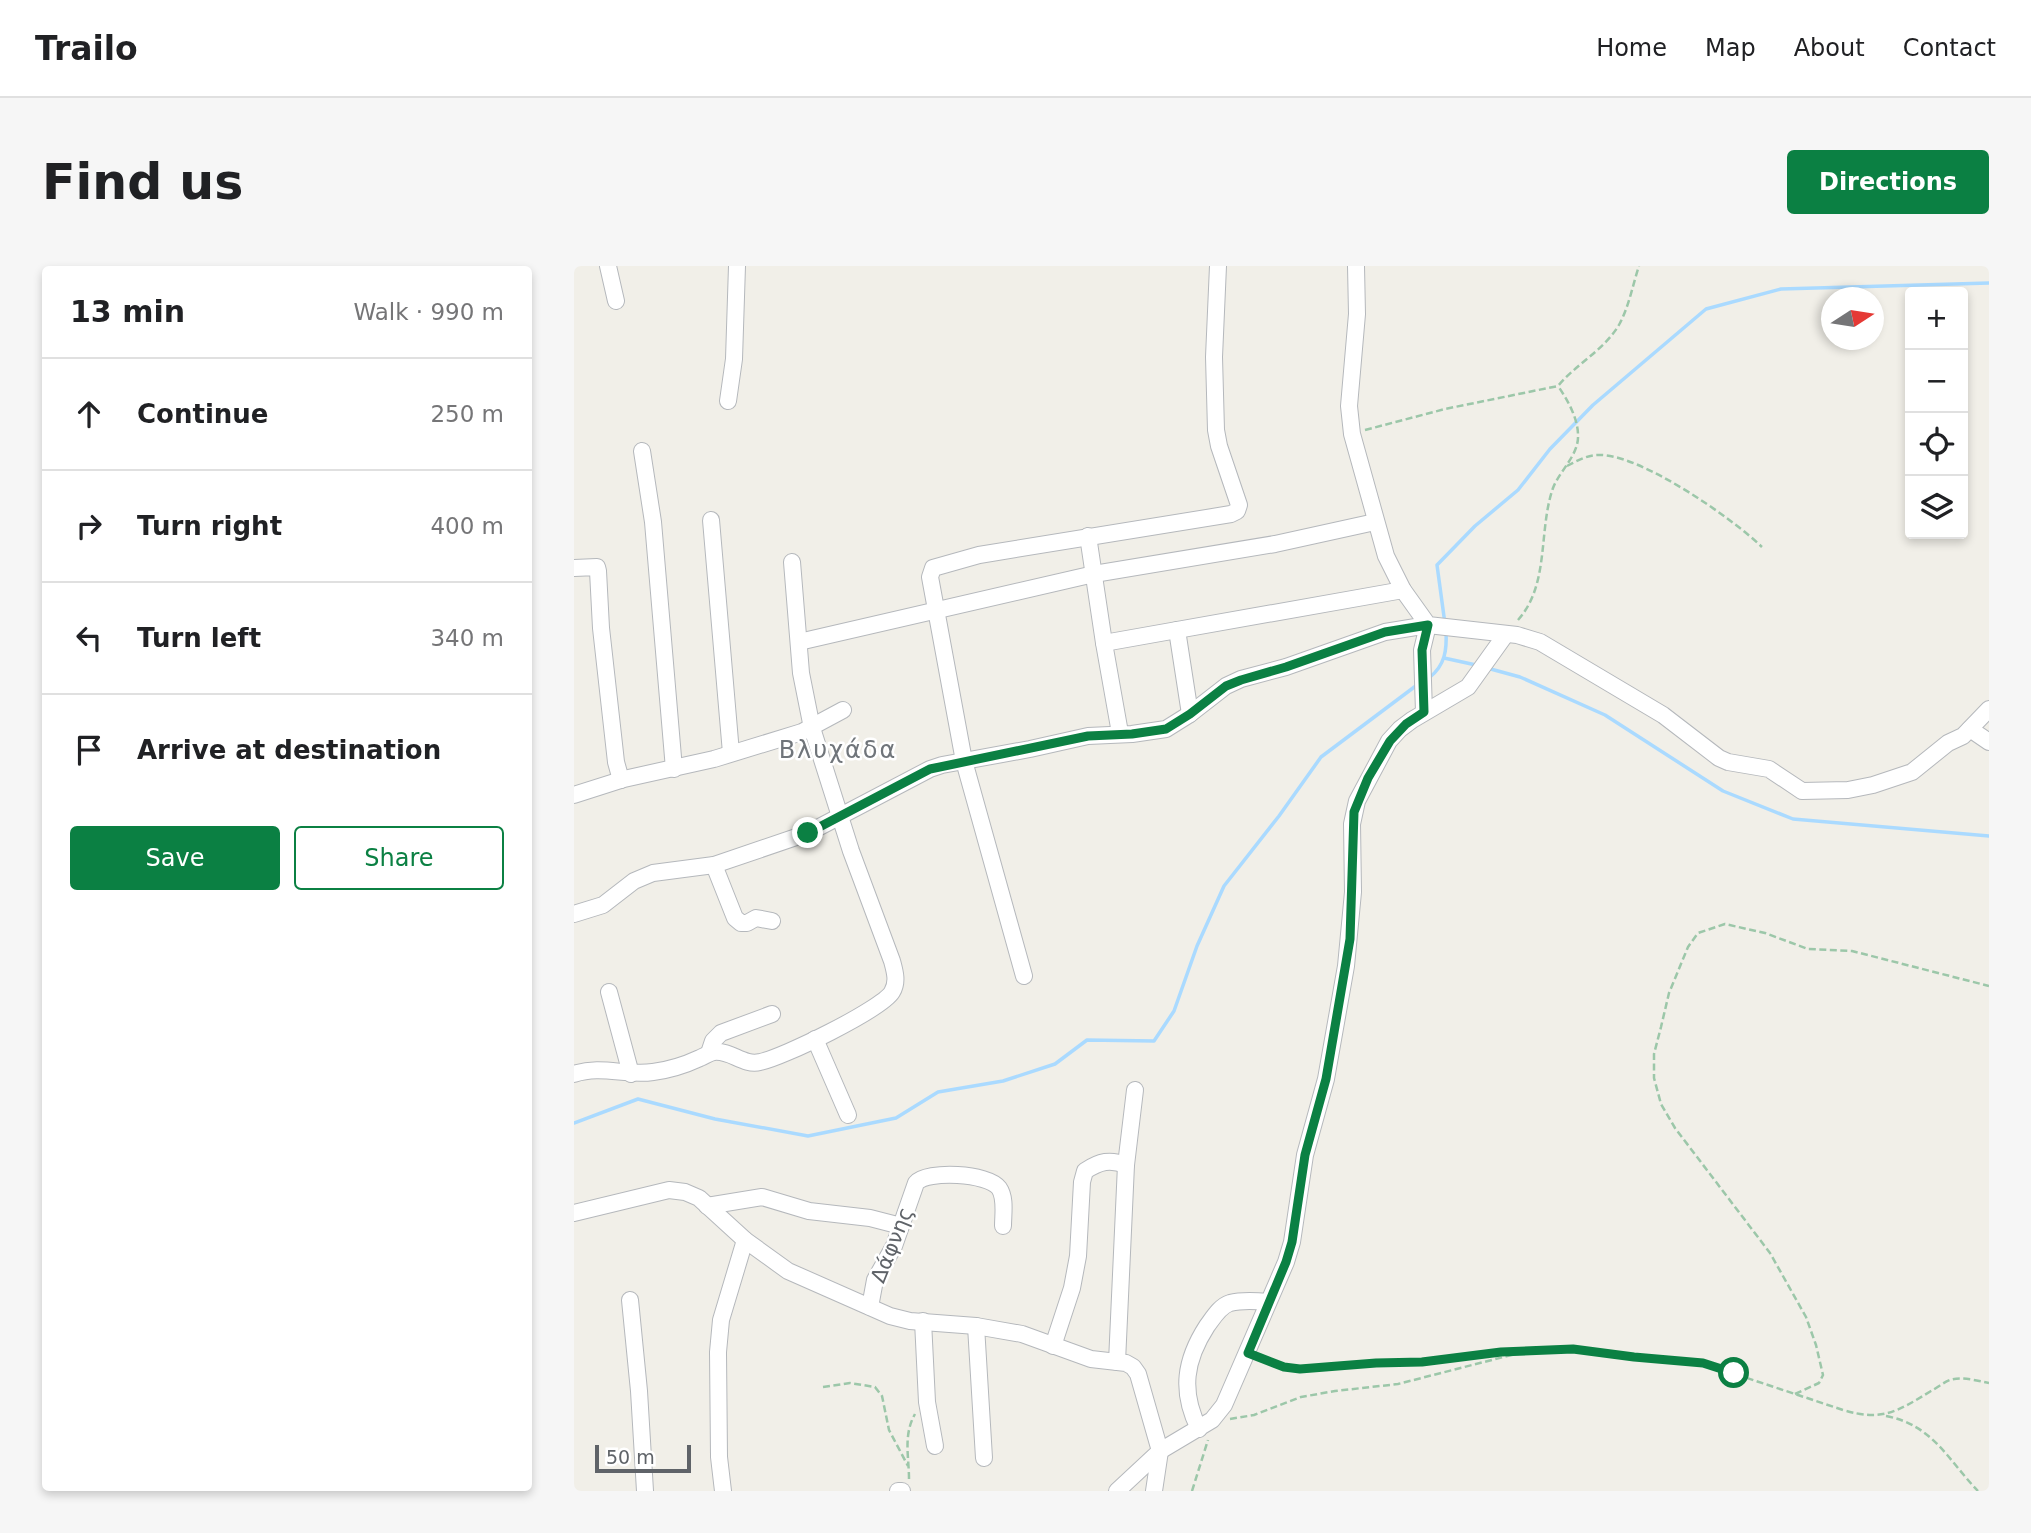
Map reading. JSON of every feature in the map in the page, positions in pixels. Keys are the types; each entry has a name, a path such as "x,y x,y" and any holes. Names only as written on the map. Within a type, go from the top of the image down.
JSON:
{"street":[{"path":"608,266 616,301"},
{"path":"728,401 734,359 737,266"},
{"path":"1024,976 964,761 930,577 933,568 979,555 1231,514 1239,509 1216,430 1214,357 1219,266"},
{"path":"1356,266 1357,314 1349,406 1352,433 1386,556 1403,590 1428,625 1422,650 1424,712"},
{"path":"642,451 653,522 674,769"},
{"path":"711,520 731,753"},
{"path":"799,642 1094,574 1275,544 1375,522"},
{"path":"1088,536 1120,733"},
{"path":"574,1074 594,1069 631,1074 664,1070 709,1053 719,1052 746,1062 761,1062 883,1002 893,991 896,980 892,961 840,817 812,728 801,673 792,562"},
{"path":"574,568 591,566 597,567 598,571 601,628 621,780"},
{"path":"1104,643 1403,590"},
{"path":"574,914 603,905 634,881 653,873 714,865 790,841 930,769 1088,736 1166,729 1217,692 1241,680 1385,632 1428,625 1506,634 1540,642 1663,715 1719,758 1769,769 1802,792 1848,790 1912,772 1970,729 1989,709"},
{"path":"1177,630 1190,714"},
{"path":"1117,1491 1160,1451 1205,1424 1224,1405 1286,1262 1292,1242 1305,1155 1320,1103 1332,1045 1351,928 1354,812 1368,778 1390,741 1406,724 1468,687 1506,634"},
{"path":"574,795 621,780 731,753 812,728 844,710"},
{"path":"1970,729 1989,742"},
{"path":"714,865 735,918 741,923 756,918 772,921"},
{"path":"609,992 631,1074"},
{"path":"709,1053 713,1041 721,1033 772,1014"},
{"path":"814,1038 848,1115"},
{"path":"1118,1362 1126,1165 1135,1090"},
{"path":"1053,1346 1072,1288 1078,1256 1082,1182 1086,1171 1106,1161 1126,1165"},
{"name":"Δάφνης","path":"870,1307 875,1280 921,1178 939,1175 967,1177 995,1184 1004,1200 1003,1226"},
{"path":"574,1213 669,1190 692,1194 745,1240 788,1271 890,1316 1023,1334 1091,1359 1118,1362 1133,1367 1138,1374 1160,1451 1154,1491"},
{"path":"708,1206 762,1197 809,1211 878,1219 901,1226"},
{"path":"723,1491 719,1457 718,1352 721,1320 745,1240"},
{"path":"630,1300 645,1491"},
{"path":"1205,1424 1192,1414 1187,1377 1188,1362 1196,1344 1221,1308 1229,1303 1268,1302"},
{"path":"923,1321 927,1402 935,1446"},
{"path":"976,1326 984,1458"}],"path":[{"path":"1352,433 1445,409 1558,386 1608,339 1620,324 1639,266"},
{"path":"1506,634 1530,607 1538,581 1553,486 1575,451 1578,435 1573,413 1558,386"},
{"path":"1566,467 1595,454 1617,456 1639,465 1746,531 1762,547"},
{"path":"1794,1394 1819,1383 1823,1375 1816,1345 1805,1317 1770,1253 1675,1129 1661,1104 1654,1078 1654,1054 1658,1036 1684,956 1699,933 1725,924 1765,933 1808,949 1852,951 1989,986"},
{"path":"1248,1353 1284,1367 1300,1369 1422,1362 1501,1352 1573,1349 1703,1363 1858,1415 1884,1416 1913,1424 1934,1440 1978,1491"},
{"path":"1192,1491 1205,1424 1238,1419 1301,1397 1420,1380 1526,1352"},
{"path":"1884,1416 1900,1411 1950,1380 1965,1378 1989,1383"},
{"path":"823,1387 850,1383 875,1387 882,1396 889,1430 908,1466"},
{"path":"903,1488 908,1466 906,1454 911,1422 917,1411 927,1402"}],"waterway":[{"path":"1445,624 1437,565 1475,526 1518,490 1550,449 1593,405 1706,309 1781,289 1989,283"},
{"path":"1430,677 1444,657 1446,631"},
{"path":"1444,658 1476,665"},
{"path":"1487,668 1520,677 1605,715 1723,791 1793,819 1989,836"},
{"path":"574,1123 638,1099 715,1119 808,1136 896,1118 938,1092 1003,1081 1055,1064 1087,1040 1154,1041 1174,1011 1197,946 1224,886 1321,757 1417,685"}],"district":[{"name":"Βλυχάδα","path":"838,750"}],"route":[{"path":"808,833 930,769 1088,736 1166,729 1226,686 1241,680 1286,667 1360,639 1428,625 1422,650 1424,712 1400,729 1390,741 1368,778 1354,812 1350,939 1326,1079 1301,1173 1292,1242 1248,1353 1284,1367 1300,1369 1422,1362 1501,1352 1573,1349 1703,1363 1734,1373"}]}
